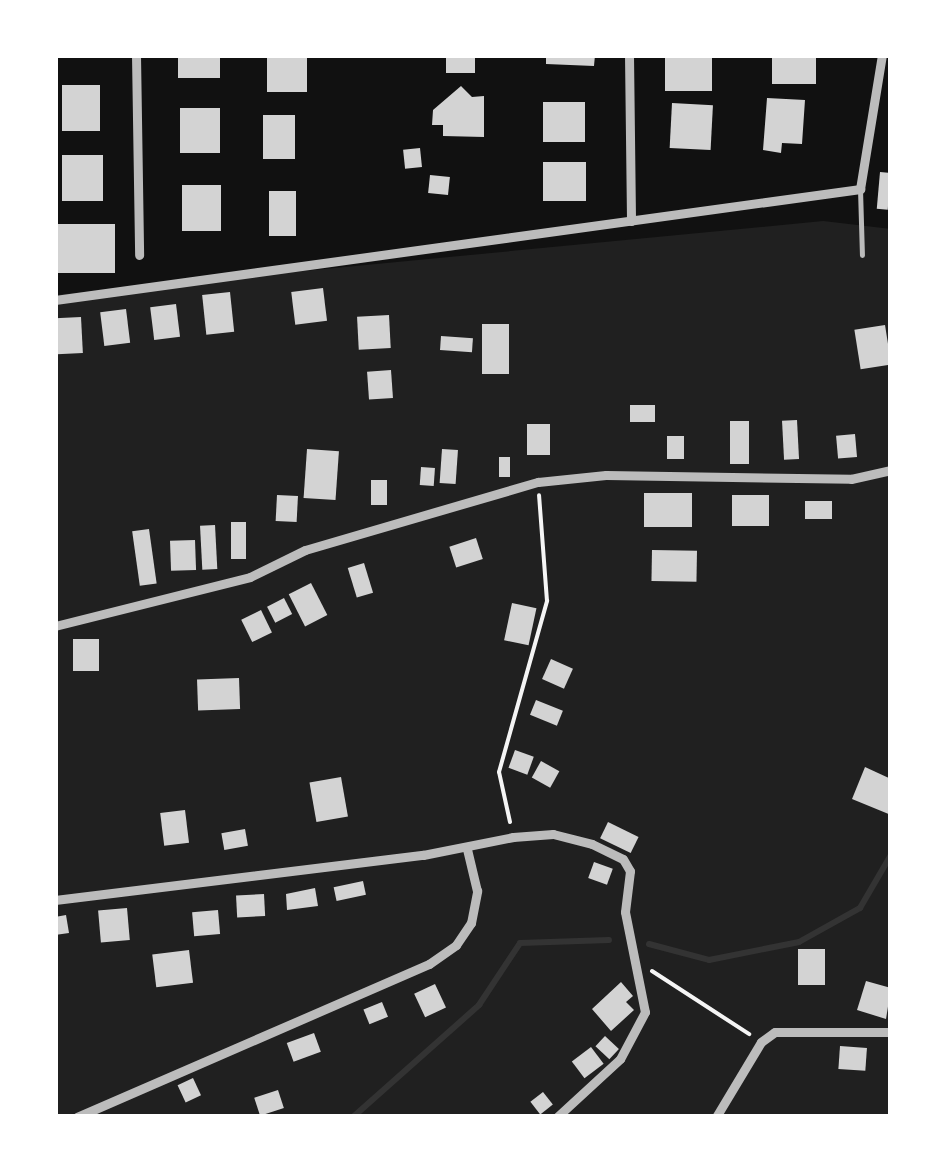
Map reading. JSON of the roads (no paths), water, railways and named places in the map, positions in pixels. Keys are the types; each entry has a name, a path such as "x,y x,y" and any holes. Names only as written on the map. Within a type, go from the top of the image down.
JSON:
{"street":[{"path":"136,55 139,256"},
{"path":"629,55 631,221"},
{"path":"55,300 860,189 882,55"},
{"path":"55,626 250,577 304,550 538,482 606,474 851,479 891,470"},
{"path":"55,900 553,834 623,860 630,872 625,912 644,1012 620,1060 557,1117"},
{"path":"77,1117 429,964 456,945 471,923 478,891 468,848"},
{"path":"716,1117 761,1042 792,1030 891,1032"}],"lane":[{"path":"860,189 862,256"}],"waterway":[{"path":"649,944 709,960 799,942 860,908 891,855"},
{"path":"353,1117 479,1005 520,943 609,940"}]}
